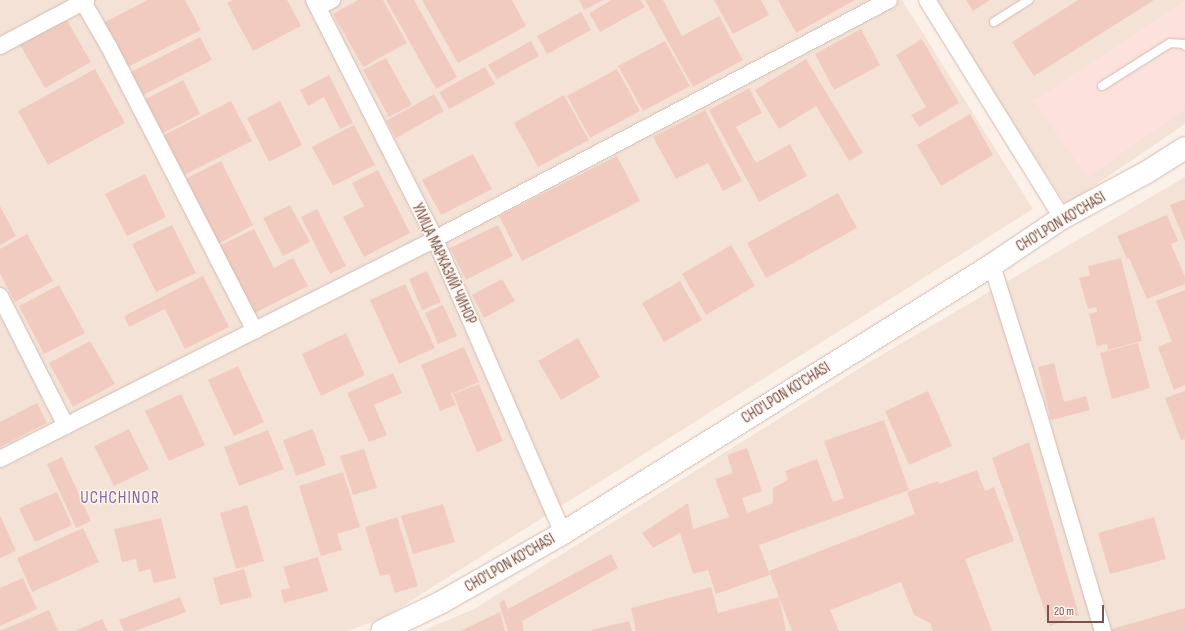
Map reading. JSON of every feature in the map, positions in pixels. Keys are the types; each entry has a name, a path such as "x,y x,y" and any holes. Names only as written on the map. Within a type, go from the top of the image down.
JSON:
{"main road":[{"name":"CHO'LPON KO'CHASI","path":"382,631 440,602 563,533 992,265 1062,218 1147,172 1185,148"}],"street":[{"path":"0,459 435,239 889,0"},
{"path":"927,0 1062,218"},
{"path":"0,46 84,1 255,331"},
{"name":"УЛИЦА МАРКАЗИЙ ЧИНОР","path":"321,2 435,239 563,533"},
{"path":"992,265 1038,410 1099,630"},
{"path":"0,296 66,426"}],"lane":[{"path":"994,22 1029,0"},
{"path":"1102,86 1170,43 1184,44 1185,46"}],"shaded area":[{"path":"0,0 902,0 1033,209 385,617 348,631 0,631"},
{"path":"933,0 1185,0 1185,124 1066,205"},
{"path":"1185,0 1185,109 1087,178 1034,100"},
{"path":"1185,177 1185,631 422,631 474,609 873,360"}],"building":[{"path":"148,0 185,0 201,30 126,68 103,23"},
{"path":"233,0 287,0 301,26 253,51 227,3"},
{"path":"358,0 383,0 407,43 363,67 333,14"},
{"path":"386,0 414,0 457,77 436,89"},
{"path":"422,0 512,0 526,26 458,63"},
{"path":"579,0 603,0 584,10"},
{"path":"612,0 640,0 645,7 600,32 589,13"},
{"path":"645,0 663,0 682,36 719,16 743,60 693,87"},
{"path":"714,0 761,0 769,15 733,34"},
{"path":"778,0 855,0 796,33"},
{"path":"966,0 990,0 973,11"},
{"path":"1078,0 1154,0 1034,76 1012,42"},
{"path":"581,12 591,30 547,54 537,36"},
{"path":"66,19 91,62 45,88 20,45"},
{"path":"861,29 880,65 834,90 815,54"},
{"path":"200,37 212,60 139,97 127,74"},
{"path":"922,39 959,103 919,127 911,115 926,107 896,55"},
{"path":"531,41 539,56 497,79 488,65"},
{"path":"665,41 690,86 643,111 618,66"},
{"path":"386,58 412,105 389,117 363,70"},
{"path":"806,59 863,153 849,161 816,106 779,129 755,90"},
{"path":"485,67 495,84 449,109 439,92"},
{"path":"95,69 125,123 48,165 18,111"},
{"path":"617,69 640,111 590,138 567,96"},
{"path":"329,75 353,123 340,129 324,97 308,106 300,90"},
{"path":"183,80 200,114 157,136 140,102"},
{"path":"749,88 762,113 736,127 756,163 790,144 807,176 759,202 709,110"},
{"path":"434,94 444,111 396,138 386,121"},
{"path":"564,95 589,140 538,167 514,123"},
{"path":"231,101 252,141 184,175 164,135"},
{"path":"280,101 302,145 269,162 247,118"},
{"path":"705,110 742,181 723,191 708,163 676,179 653,137"},
{"path":"970,114 993,155 941,186 917,145"},
{"path":"354,125 375,165 333,186 312,147"},
{"path":"473,154 492,189 441,215 422,180"},
{"path":"617,156 640,201 522,261 499,216"},
{"path":"221,161 253,225 218,244 185,179"},
{"path":"378,170 410,233 364,257 343,217 364,206 352,183"},
{"path":"145,174 166,217 127,236 105,194"},
{"path":"838,193 857,228 766,278 747,243"},
{"path":"1185,199 1185,242 1170,205"},
{"path":"290,205 310,242 283,256 263,218"},
{"path":"0,206 16,236 0,245"},
{"path":"317,209 346,266 330,274 301,217"},
{"path":"1167,215 1178,241 1171,244 1185,277 1185,284 1147,299 1129,258 1127,259 1117,236"},
{"path":"172,225 196,273 156,292 132,244"},
{"path":"498,225 513,256 466,280 450,248"},
{"path":"254,229 274,268 293,258 308,286 253,314 219,246"},
{"path":"27,234 53,281 15,302 0,274 0,249"},
{"path":"731,245 755,286 706,315 682,274"},
{"path":"1121,258 1142,341 1108,350 1107,344 1097,346 1089,314 1097,312 1097,310 1096,307 1088,309 1079,278 1090,275 1088,266"},
{"path":"427,271 441,302 422,310 409,279"},
{"path":"203,276 229,327 185,349 165,309 129,327 124,316"},
{"path":"502,279 515,301 484,318 472,295"},
{"path":"680,281 702,320 664,342 642,303"},
{"path":"405,284 435,348 399,364 370,300"},
{"path":"59,285 85,333 44,354 19,306"},
{"path":"1185,290 1185,385 1174,390 1158,347 1172,341 1156,301"},
{"path":"443,305 457,336 438,344 425,313"},
{"path":"346,333 365,375 321,396 302,354"},
{"path":"578,338 600,377 561,400 538,361"},
{"path":"90,341 115,384 73,407 49,363"},
{"path":"1138,343 1150,388 1112,399 1100,353"},
{"path":"464,347 479,382 451,394 456,405 440,411 421,365"},
{"path":"1054,363 1064,402 1086,396 1090,410 1051,420 1038,367"},
{"path":"238,366 264,422 234,436 208,380"},
{"path":"393,373 402,393 374,405 387,435 369,442 347,393"},
{"path":"479,384 503,441 477,452 453,394"},
{"path":"928,391 952,446 909,465 885,411"},
{"path":"1185,391 1185,439 1181,440 1165,398"},
{"path":"181,394 205,445 169,461 145,411"},
{"path":"37,403 47,423 0,447 0,422"},
{"path":"884,420 909,490 759,545 770,575 716,594 708,570 693,574 680,533 653,548 642,533 688,503 693,529 729,517 715,479 733,473 727,455 747,448 762,491 742,498 747,513 773,503 773,488 788,480 785,471 817,459 833,502 844,498 824,441"},
{"path":"129,429 149,469 114,486 94,446"},
{"path":"313,429 326,465 296,476 283,440"},
{"path":"268,430 284,469 239,486 224,447"},
{"path":"1029,442 1079,615 1050,626 992,458"},
{"path":"364,449 377,488 353,495 340,456"},
{"path":"62,457 91,521 76,528 47,464"},
{"path":"977,470 985,491 994,487 1014,541 965,559 992,631 933,631 930,623 914,615 901,582 830,610 839,631 792,631 769,571 915,514 907,492 938,481 939,484"},
{"path":"343,472 360,527 337,534 342,550 321,556 299,486"},
{"path":"57,492 72,525 35,542 19,508"},
{"path":"443,504 455,542 413,554 401,516"},
{"path":"247,505 264,561 236,569 220,513"},
{"path":"0,515 16,551 0,558"},
{"path":"397,517 418,586 395,593 389,574 380,576 365,527"},
{"path":"1154,517 1166,559 1110,574 1098,533"},
{"path":"161,518 176,578 154,583 150,569 139,572 136,559 122,562 114,529"},
{"path":"83,528 99,562 32,592 17,558"},
{"path":"611,554 618,568 522,621 524,631 508,631 499,603 504,600 508,609"},
{"path":"318,557 328,591 284,603 281,590 290,588 283,567"},
{"path":"244,569 252,597 220,605 213,578"},
{"path":"23,578 37,609 0,626 0,588"},
{"path":"711,587 718,613 779,597 786,630 784,631 636,631 631,608"},
{"path":"180,597 186,612 135,631 124,631 119,620"},
{"path":"1185,608 1185,631 1112,631 1112,629"},
{"path":"49,610 58,631 0,631"},
{"path":"500,612 505,631 460,631"},
{"path":"102,619 108,631 75,631"},
{"path":"629,621 632,631 591,631 591,630"}],"district":[{"name":"UCHCHINOR","path":"120,499"}]}
